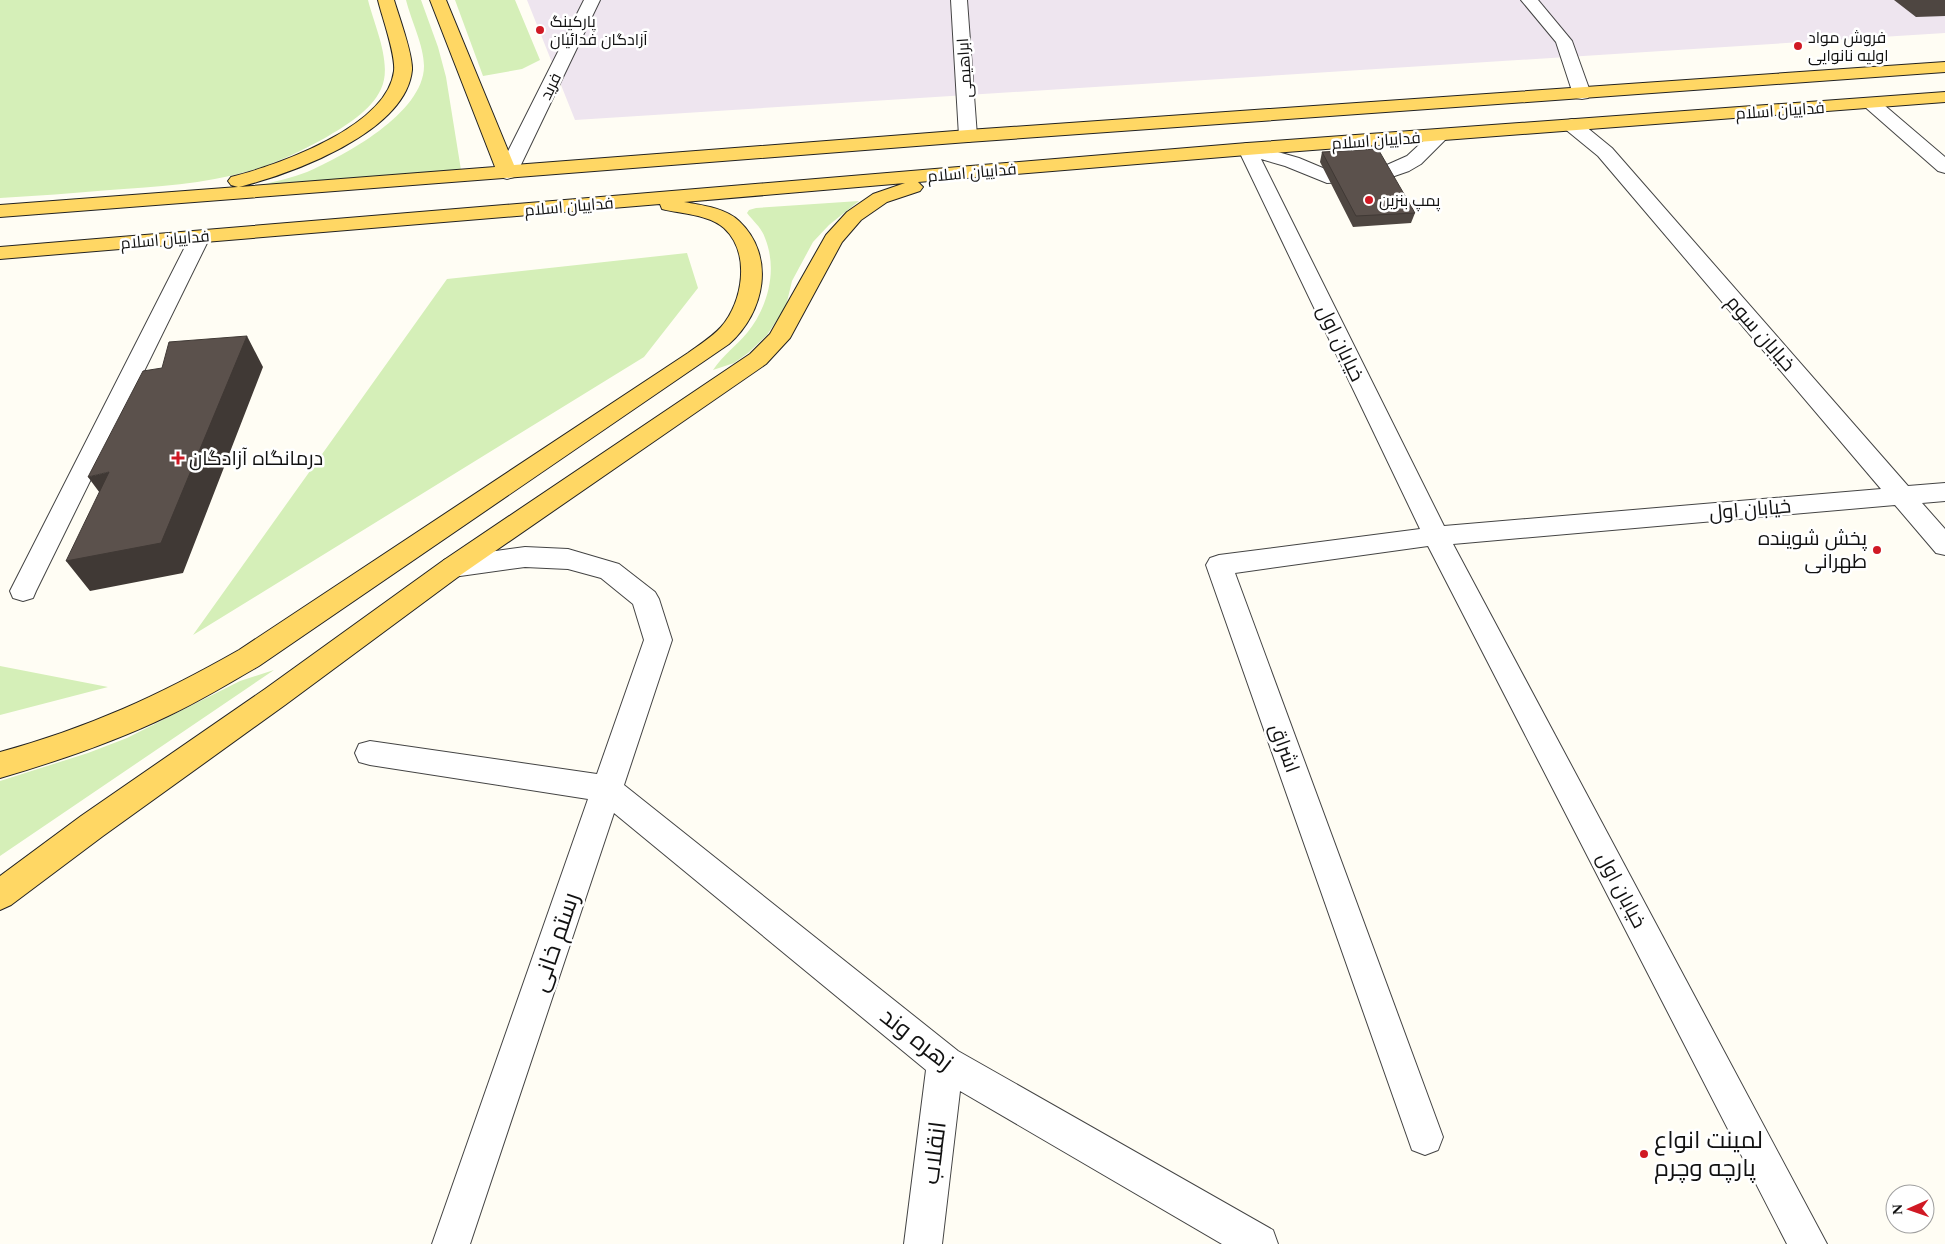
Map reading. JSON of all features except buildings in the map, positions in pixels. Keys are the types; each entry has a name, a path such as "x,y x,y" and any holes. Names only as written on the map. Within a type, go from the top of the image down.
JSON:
{"main road":[{"path":"103,204 237,181 287,167 320,152 363,126 395,96 404,70 386,0"},
{"path":"438,0 507,172"},
{"name":"فداییان اسلام","path":"0,211 968,136 1945,67"},
{"name":"فداییان اسلام","path":"0,253 1247,149 1945,97"},
{"path":"0,895 92,826 275,697 453,567 758,359 779,338 833,239 854,216 880,198 915,186 990,171"},
{"path":"0,765 44,753 102,732 180,697 249,658 696,358 729,332 742,314 750,296 753,275 747,245 731,224 695,209 660,204 595,203"}],"street":[{"name":"فرید","path":"507,172 592,0"},
{"name":"ابراهیمی","path":"959,0 968,136"},
{"path":"1529,0 1564,41 1582,94"},
{"path":"1870,103 1945,167"},
{"name":"خیابان سوم","path":"1572,125 1605,152 1945,546"},
{"path":"1247,149 1292,162 1327,177 1383,174 1414,160 1441,135"},
{"name":"خیابان اول","path":"1247,149 1436,536 1808,1244"},
{"path":"24,591 200,237"},
{"name":"خیابان اول","path":"1436,536 1945,492"},
{"name":"اشراق","path":"1426,1137 1219,565 1436,536"},
{"name":"رستم خانی","path":"451,1244 658,640 645,599 610,571 568,559 525,557 453,567"},
{"path":"370,753 607,789"},
{"name":"زهره وند","path":"607,789 945,1063 1259,1244"},
{"name":"انقلاب","path":"923,1244 945,1063"}],"shaded area":[{"path":"527,0 1945,0 1945,33 575,120"}],"green space":[{"path":"0,0 368,0 384,56 384,79 377,97 349,123 307,148 259,168 215,179 180,184 0,198"},
{"path":"406,0 421,0 438,47 446,77 461,170 259,186 307,172 341,155 379,131 397,116 411,100 420,83 424,66 420,42"},
{"path":"455,0 515,0 540,60 522,69 483,76"},
{"path":"859,201 829,225 813,242 792,281 786,306 767,335 734,363 713,370 754,323 769,288 771,263 769,250 762,231 747,213 749,210"},
{"path":"687,253 698,288 644,357 193,635 447,279"},
{"path":"0,666 108,687 0,715"},
{"path":"274,670 0,856 0,781 88,753 127,738 240,681"}],"place":[{"name":"پارکینگ آزادگان فدائیان","path":"540,30"},
{"name":"فروش مواد اولیه نانوایی","path":"1798,46"},
{"name":"پمپ بنزین","path":"1369,200"},
{"name":"درمانگاه آزادگان","path":"178,458"},
{"name":"پخش شوینده طهرانی","path":"1877,550"},
{"name":"لمینت انواع پارچه وچرم","path":"1644,1154"}]}
